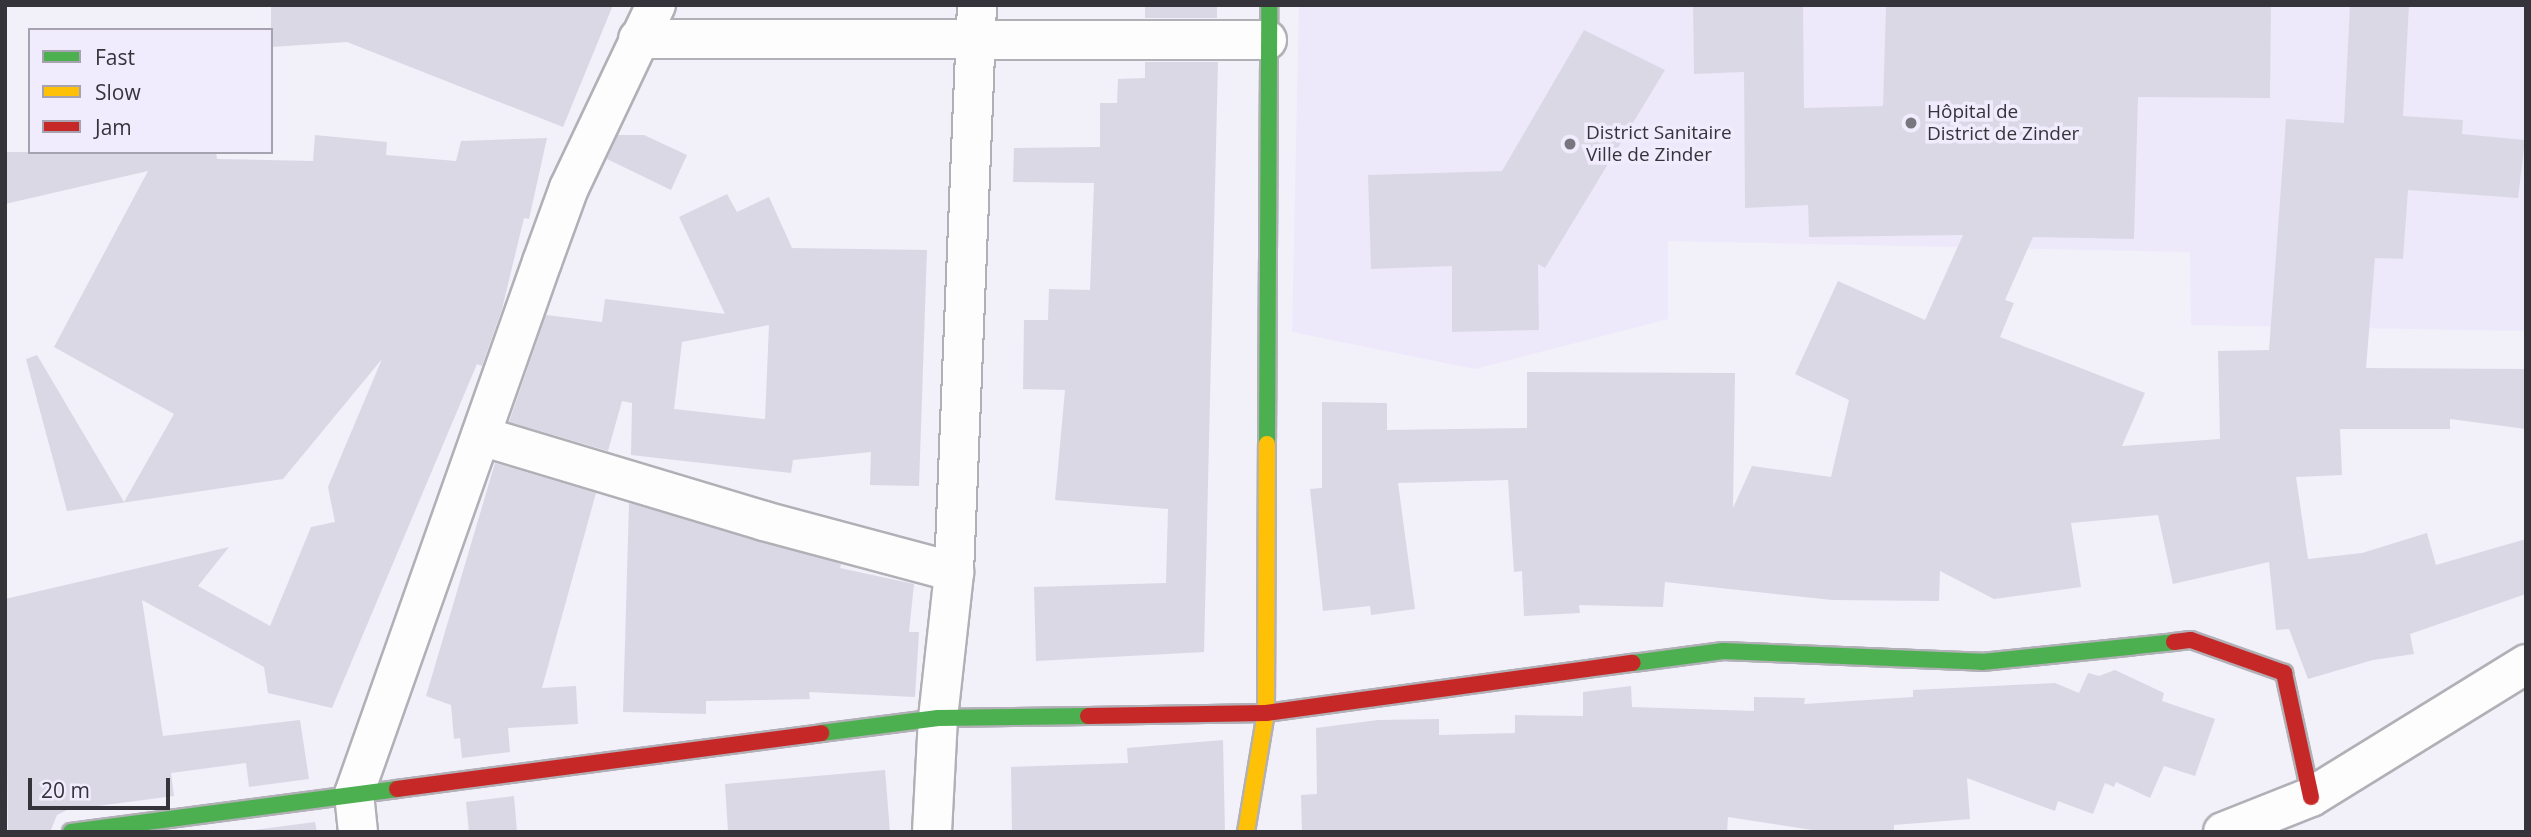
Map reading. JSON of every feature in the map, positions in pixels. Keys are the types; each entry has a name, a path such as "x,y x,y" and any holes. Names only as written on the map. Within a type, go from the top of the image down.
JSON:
{"street":[{"path":"358,832 354,794 569,188 656,5"},
{"path":"638,39 977,22 1268,23 1266,713 1246,832"},
{"path":"932,832 938,718 954,572 977,22"},
{"path":"481,436 764,521 954,572"},
{"path":"71,832 938,718 1266,713 1723,651 1982,662 2191,640 2284,673 2311,797"},
{"path":"2223,832 2311,797 2526,664"}],"shaded area":[{"name":"Hôpital de District de Zinder","path":"1299,5 2526,5 2526,331 2191,325 2190,252 1668,241 1668,319 1475,369 1292,332"}],"building":[{"path":"271,5 613,5 563,127 347,42 273,47"},
{"path":"1145,5 1217,5 1217,18 1145,18"},
{"path":"1693,5 1803,5 1804,108 1883,106 1886,5 2271,5 2270,98 2138,97 2134,239 2033,237 2005,300 2014,303 2000,337 2145,393 2122,446 2220,439 2218,351 2269,350 2286,119 2344,123 2350,5 2409,5 2403,116 2463,120 2462,134 2525,140 2518,198 2408,190 2403,259 2375,258 2366,368 2526,369 2526,429 2450,419 2450,429 2340,429 2342,475 2296,477 2308,559 2362,553 2427,533 2436,565 2526,539 2526,594 2410,634 2414,654 2373,660 2308,679 2289,629 2276,630 2269,562 2173,584 2158,515 2071,523 2081,587 1994,599 1940,571 1939,601 1832,600 1665,582 1663,607 1579,605 1580,613 1524,616 1522,571 1514,572 1508,480 1398,483 1415,609 1371,615 1370,606 1323,611 1310,489 1322,488 1322,402 1387,403 1387,430 1527,428 1527,372 1735,373 1733,508 1752,466 1831,477 1849,400 1795,374 1838,281 1925,320 1963,235 1809,237 1808,205 1745,208 1744,72 1694,74"},
{"name":"District Sanitaire Ville de Zinder","path":"1584,30 1665,70 1545,268 1538,264 1539,330 1452,332 1452,266 1371,269 1368,175 1502,171"},
{"path":"1145,62 1218,62 1204,652 1036,661 1034,587 1166,583 1168,509 1055,500 1065,390 1023,389 1024,320 1048,320 1049,289 1090,290 1094,183 1013,182 1014,148 1100,147 1100,103 1117,103 1118,79 1145,78"},
{"path":"315,135 387,142 386,155 456,161 461,141 547,138 529,219 524,218 502,309 482,366 477,364 332,708 268,693 264,667 142,600 163,736 300,720 309,779 249,787 246,763 171,773 174,796 67,810 57,815 50,832 8,832 5,599 229,547 198,586 270,626 311,527 335,522 328,487 382,359 283,479 67,511 26,359 37,355 124,502 174,414 54,347 148,171 5,204 5,152 216,154 217,159 313,161"},
{"path":"618,135 644,135 687,155 671,190 607,159"},
{"path":"727,194 737,212 769,197 792,248 927,250 919,486 870,485 871,452 793,460 791,473 631,455 632,403 622,401 608,451 509,422 546,315 602,322 605,299 725,314 679,217","holes":["769,325 765,419 674,409 682,342"]},
{"path":"495,463 596,493 542,688 576,686 578,724 508,728 510,752 462,758 460,738 454,739 451,705 426,696"},
{"path":"629,503 841,564 840,568 914,584 909,632 919,632 915,697 809,692 810,699 706,701 706,714 623,712"},
{"path":"2115,670 2164,693 2162,701 2215,719 2195,776 2164,766 2150,798 2116,782 2114,787 2105,783 2093,814 2058,801 2055,811 1967,778 1970,819 1894,825 1894,832 1826,832 1728,817 1727,832 1302,832 1301,795 1317,794 1316,728 1378,720 1439,719 1439,735 1515,733 1515,715 1583,716 1583,692 1631,686 1632,707 1754,711 1754,697 1805,698 1804,704 1913,697 1913,690 2055,683 2079,693 2088,673 2099,676"},
{"path":"1223,740 1225,832 1012,832 1011,767 1128,763 1127,748"},
{"path":"885,770 890,832 728,832 725,784"},
{"path":"514,796 517,832 469,832 466,802"},
{"path":"315,822 317,832 254,832 254,830"}],"traffic: fast":[{"path":"1267,444 1269,5"},
{"path":"1633,663 1723,651 1982,662 2174,642"},
{"path":"821,733 938,718 1088,716"},
{"path":"71,832 397,789"}],"traffic: slow":[{"path":"1246,832 1266,713 1267,444"}],"traffic: jam":[{"path":"2174,642 2191,640 2284,673 2311,797"},
{"path":"1088,716 1266,713 1633,663"},
{"path":"397,789 821,733"}],"place":[{"name":"Hôpital de District de Zinder","path":"1911,123"},
{"name":"District Sanitaire Ville de Zinder","path":"1570,144"}]}
